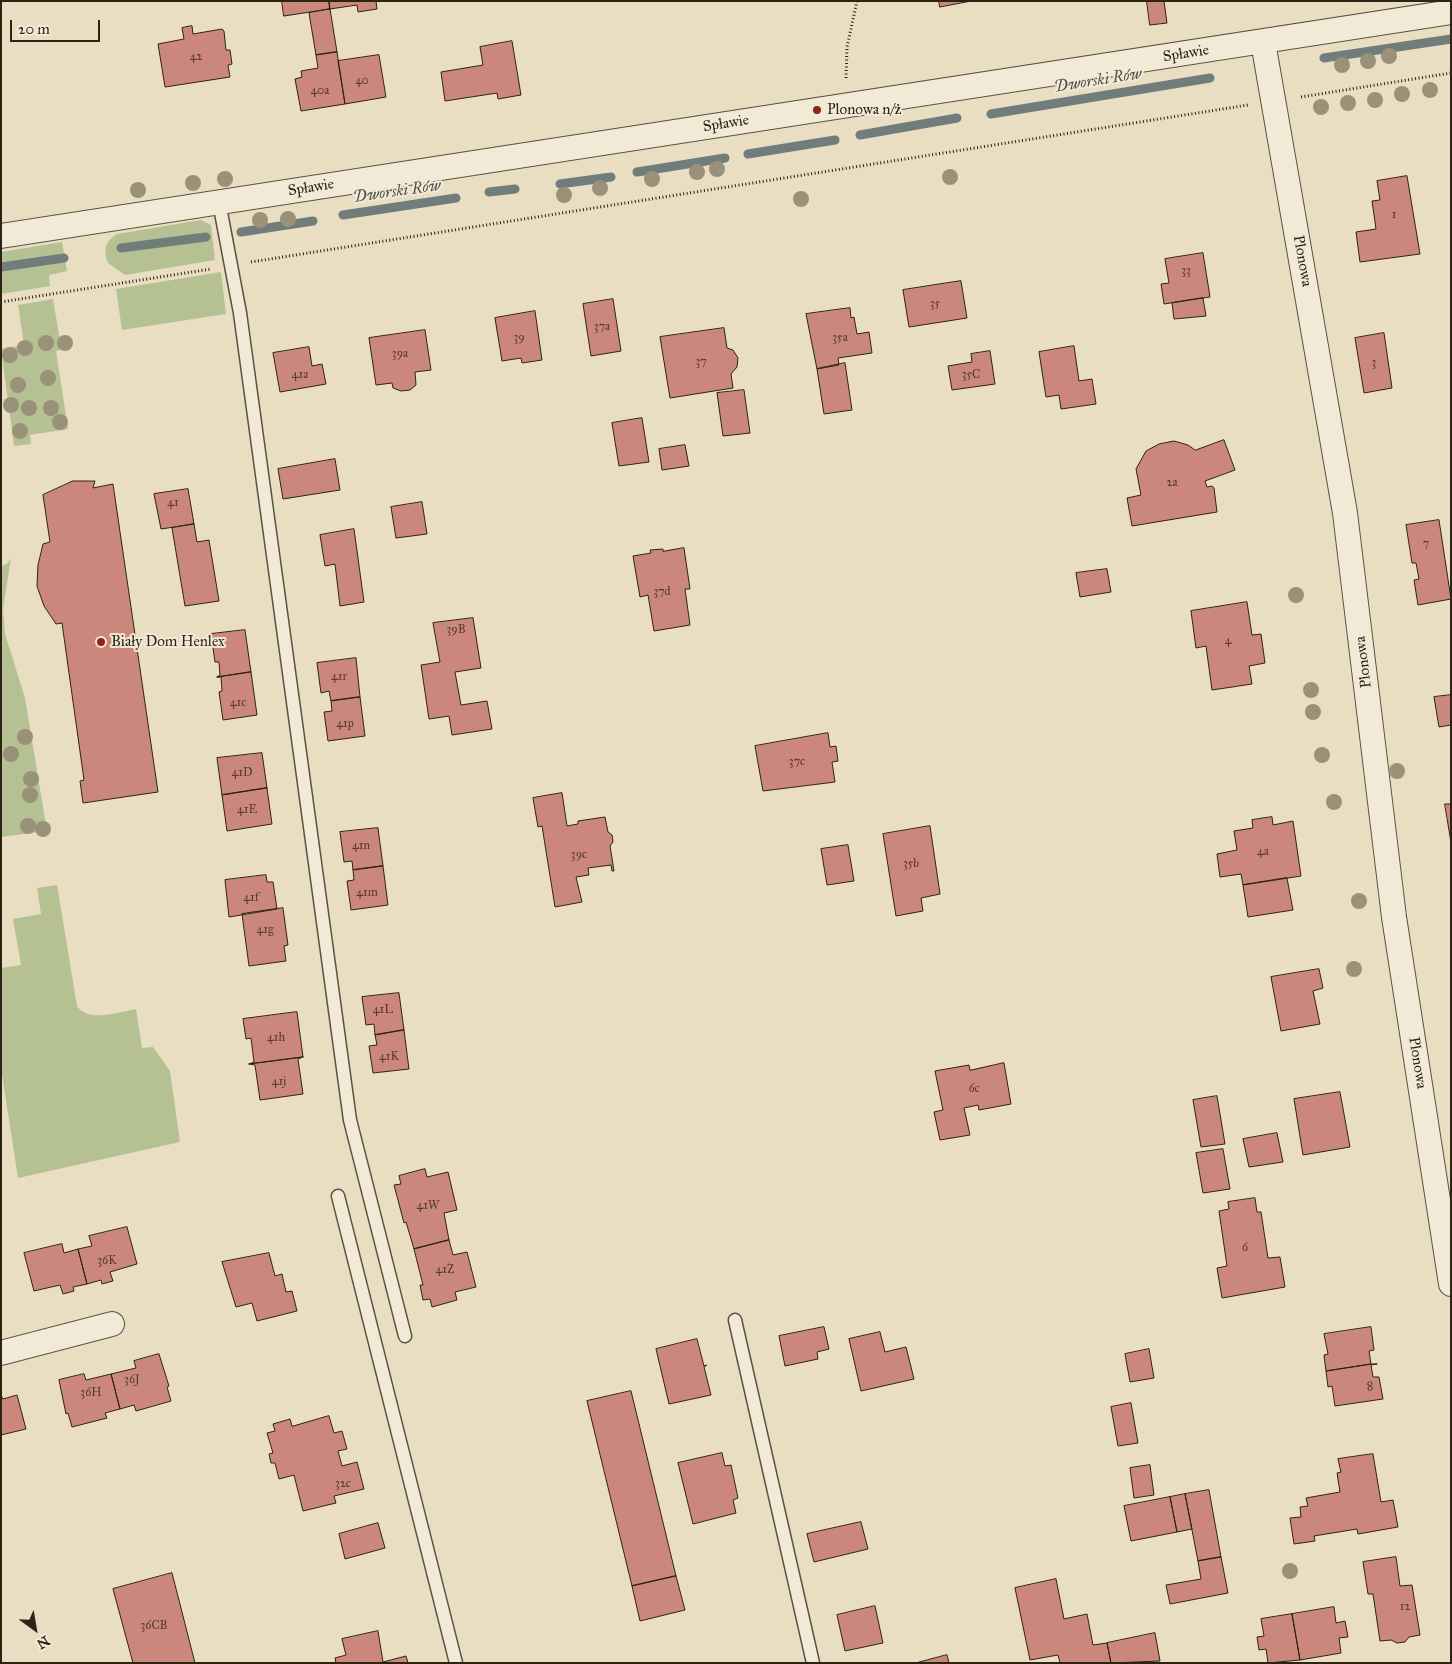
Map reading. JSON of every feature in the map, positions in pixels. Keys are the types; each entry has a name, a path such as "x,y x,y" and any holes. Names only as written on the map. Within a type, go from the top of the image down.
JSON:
{"street":[{"name":"Spławie","path":"1,236 1451,12"},
{"name":"Plonowa","path":"1263,42 1346,513 1394,917 1451,1284"},
{"path":"1,1353 112,1324"}],"lane":[{"path":"219,202 244,342 350,1120 405,1336"},
{"path":"338,1196 456,1663"},
{"path":"735,1320 813,1663"}],"path":[{"path":"845,106 847,47 857,1"},
{"path":"1,302 1451,73"}],"green space":[{"path":"201,220 211,225 215,260 125,275 108,263 105,250 110,240 117,234"},
{"path":"62,242 67,271 49,275 50,286 1,294 1,252"},
{"path":"221,272 226,314 122,330 116,289"},
{"path":"53,299 60,340 62,340 65,349 56,351 68,429 30,435 31,444 14,446 1,349 24,345 18,305"},
{"path":"11,558 3,609 5,634 25,698 47,831 1,837 1,566 7,564"},
{"path":"57,885 77,1006 82,1011 96,1015 113,1014 136,1009 142,1048 153,1047 170,1071 180,1142 18,1178 1,1068 1,968 21,965 13,919 41,914 37,888"}],"building":[{"path":"282,1 329,1 330,9 284,16"},
{"path":"329,1 376,1 377,9 358,12 357,5 330,9"},
{"path":"939,1 971,1 940,7"},
{"path":"1147,1 1164,1 1167,23 1150,25"},
{"path":"330,9 337,52 316,55 309,13"},
{"path":"192,26 193,34 222,29 224,31 226,50 230,50 232,64 228,65 230,77 165,87 158,44 184,39 182,28"},
{"path":"512,41 521,95 498,99 497,93 445,101 441,72 483,65 480,47"},
{"path":"337,52 345,104 301,111 295,79 302,77 301,71 318,68 316,55"},
{"path":"379,55 386,97 345,104 338,61"},
{"path":"1407,176 1420,254 1360,262 1356,232 1376,229 1372,201 1380,200 1377,181"},
{"path":"1203,253 1210,297 1164,304 1161,284 1169,283 1165,259"},
{"path":"961,281 967,318 909,327 903,290"},
{"path":"1203,298 1206,316 1174,319 1172,303"},
{"path":"613,299 621,351 591,356 583,304"},
{"path":"850,308 851,318 854,317 857,334 869,332 872,353 838,358 839,365 817,369 806,314"},
{"path":"535,311 542,360 522,363 521,358 502,361 495,318"},
{"path":"724,328 727,348 733,350 738,358 737,367 731,374 733,388 670,398 660,337"},
{"path":"425,330 431,370 415,372 416,385 410,390 401,391 393,388 392,383 376,385 369,338"},
{"path":"1384,333 1392,388 1364,393 1355,338"},
{"path":"1074,346 1079,381 1092,379 1096,404 1061,409 1059,395 1046,397 1039,352"},
{"path":"309,347 312,366 322,364 326,384 280,392 273,353"},
{"path":"990,351 995,384 952,390 948,366 972,362 971,354"},
{"path":"845,363 852,410 824,414 817,369"},
{"path":"744,390 750,433 723,436 717,393"},
{"path":"642,418 649,462 619,466 612,423"},
{"path":"1224,440 1235,470 1205,481 1207,487 1212,486 1214,488 1217,512 1132,526 1127,498 1141,495 1136,469 1146,451 1159,444 1174,441 1188,445 1195,450"},
{"path":"685,445 689,466 662,470 659,449"},
{"path":"335,459 340,490 283,499 278,469"},
{"name":"Biały Dom Henlex","path":"73,481 95,481 93,488 113,484 158,792 83,803 80,781 84,780 62,623 56,624 44,606 37,586 38,565 43,544 50,542 43,495"},
{"path":"188,489 194,524 161,529 154,494"},
{"path":"422,502 427,534 396,538 391,507"},
{"path":"1439,520 1451,599 1418,605 1414,580 1419,579 1416,563 1412,563 1406,525"},
{"path":"194,524 197,542 209,540 219,601 185,606 172,528"},
{"path":"354,529 364,602 340,606 335,564 325,566 320,535"},
{"path":"684,548 690,589 685,589 690,625 654,631 648,595 640,597 633,556 651,553 650,550 663,549 663,551"},
{"path":"1107,569 1111,592 1080,597 1076,573"},
{"path":"1247,602 1252,635 1261,634 1265,663 1249,666 1252,684 1212,690 1206,646 1196,648 1191,611"},
{"path":"473,618 481,668 455,672 461,705 487,701 492,729 452,735 449,716 429,719 421,665 440,662 433,623"},
{"path":"245,630 251,672 217,677 220,675 219,662 215,662 211,634"},
{"path":"356,658 360,697 331,701 329,691 321,693 317,663"},
{"path":"251,672 257,715 223,720 219,692 222,691 221,677 217,677"},
{"path":"1451,695 1451,725 1439,727 1434,697"},
{"path":"360,697 365,736 328,741 324,712 332,711 331,701"},
{"path":"828,733 830,747 836,746 838,761 832,762 835,782 763,791 755,746"},
{"path":"262,753 267,788 222,795 217,758"},
{"path":"267,788 272,824 227,831 222,795"},
{"path":"562,793 567,826 578,824 578,821 605,817 608,832 612,835 613,842 610,846 614,871 612,871 611,865 588,868 589,875 576,877 582,902 555,907 542,826 538,827 533,798"},
{"path":"1445,804 1451,804 1451,842"},
{"path":"1272,817 1273,825 1293,821 1301,876 1243,885 1241,874 1220,877 1217,854 1237,850 1234,831 1253,828 1252,820"},
{"path":"930,826 940,894 921,898 923,911 896,916 883,834"},
{"path":"378,828 383,866 353,870 352,861 344,862 340,832"},
{"path":"848,845 854,881 827,885 821,849"},
{"path":"383,866 388,905 351,910 347,881 354,880 353,870"},
{"path":"266,875 267,882 273,882 277,909 229,917 225,880"},
{"path":"1287,878 1293,910 1248,917 1243,885"},
{"path":"283,908 288,945 284,946 286,961 249,966 242,914"},
{"path":"1319,969 1323,988 1313,991 1320,1024 1281,1031 1271,977"},
{"path":"399,993 404,1030 375,1035 374,1024 366,1025 362,997"},
{"path":"297,1012 303,1057 249,1064 254,1062 251,1038 246,1039 243,1019"},
{"path":"404,1030 409,1069 373,1073 369,1046 377,1045 375,1035"},
{"path":"303,1057 298,1059 303,1094 260,1100 255,1065 249,1064"},
{"path":"1004,1063 1011,1104 979,1110 978,1105 964,1108 970,1135 940,1140 934,1112 943,1110 935,1071 969,1065 970,1070"},
{"path":"1340,1092 1350,1147 1303,1155 1294,1099"},
{"path":"1217,1096 1225,1144 1201,1147 1193,1100"},
{"path":"1277,1133 1283,1162 1249,1167 1243,1139"},
{"path":"1223,1149 1230,1189 1203,1193 1196,1153"},
{"path":"425,1169 427,1177 448,1172 457,1210 444,1213 449,1240 414,1249 406,1222 404,1223 394,1185 401,1184 399,1176"},
{"path":"1255,1198 1257,1212 1261,1212 1268,1258 1280,1257 1285,1287 1222,1298 1217,1268 1227,1266 1219,1211 1229,1209 1228,1202"},
{"path":"127,1227 137,1264 110,1272 113,1281 102,1284 101,1280 87,1284 78,1249 92,1246 89,1236"},
{"path":"449,1240 453,1255 467,1252 476,1287 455,1292 457,1300 432,1307 430,1299 423,1300 420,1285 423,1285 414,1249"},
{"path":"62,1244 64,1253 78,1249 87,1284 73,1287 74,1291 63,1294 60,1285 34,1291 24,1253"},
{"path":"269,1253 275,1276 282,1274 286,1292 292,1291 297,1311 257,1321 252,1303 236,1307 222,1262"},
{"path":"824,1327 829,1349 817,1352 818,1359 785,1366 779,1336"},
{"path":"1371,1327 1374,1350 1369,1351 1371,1364 1326,1371 1324,1355 1328,1354 1324,1334"},
{"path":"880,1332 885,1352 906,1347 914,1379 861,1391 849,1339"},
{"path":"697,1339 704,1366 707,1365 704,1367 711,1395 669,1404 656,1349"},
{"path":"1149,1349 1154,1378 1130,1382 1125,1354"},
{"path":"159,1354 169,1386 167,1387 171,1401 136,1411 134,1405 120,1409 111,1374 136,1368 134,1361"},
{"path":"1377,1364 1371,1365 1373,1377 1379,1377 1383,1399 1335,1406 1332,1386 1328,1387 1326,1371"},
{"path":"84,1374 86,1380 111,1374 120,1409 105,1413 107,1418 72,1427 68,1413 66,1414 59,1380"},
{"path":"631,1391 676,1576 632,1586 587,1401"},
{"path":"1,1395 3,1399 17,1395 26,1429 1,1435"},
{"path":"1131,1403 1138,1443 1118,1446 1111,1407"},
{"path":"329,1416 334,1433 342,1431 347,1449 338,1451 342,1466 357,1462 364,1489 334,1496 336,1503 303,1511 294,1475 279,1479 275,1463 271,1463 269,1454 273,1453 267,1433 275,1431 273,1424 290,1419 292,1426"},
{"path":"722,1453 725,1466 731,1465 738,1498 733,1500 736,1513 693,1524 678,1463"},
{"path":"1373,1454 1381,1502 1393,1500 1398,1527 1358,1534 1357,1529 1314,1536 1315,1541 1294,1544 1290,1518 1301,1517 1300,1507 1308,1506 1306,1498 1340,1492 1337,1473 1341,1472 1338,1459"},
{"path":"1150,1465 1154,1495 1134,1498 1130,1468"},
{"path":"1209,1490 1221,1557 1198,1561 1185,1494"},
{"path":"1185,1494 1192,1529 1177,1532 1170,1497"},
{"path":"1170,1497 1177,1532 1131,1541 1124,1506"},
{"path":"861,1522 868,1549 814,1562 807,1534"},
{"path":"378,1523 385,1548 345,1559 339,1534"},
{"path":"1221,1557 1228,1593 1170,1604 1166,1585 1201,1579 1198,1561"},
{"path":"1396,1557 1400,1586 1412,1585 1420,1635 1409,1637 1405,1642 1397,1643 1391,1640 1380,1641 1373,1594 1368,1594 1363,1562"},
{"path":"172,1573 195,1663 133,1663 113,1589"},
{"path":"676,1576 685,1610 640,1621 632,1586"},
{"path":"1056,1579 1064,1619 1087,1614 1093,1645 1107,1643 1111,1663 1060,1663 1058,1655 1030,1660 1015,1588"},
{"path":"875,1606 883,1643 845,1651 837,1615"},
{"path":"1334,1607 1336,1623 1345,1621 1348,1637 1339,1638 1341,1653 1300,1660 1292,1614"},
{"path":"1292,1614 1300,1660 1268,1663 1266,1649 1259,1650 1257,1637 1264,1636 1261,1619"},
{"path":"378,1631 383,1662 406,1656 408,1663 336,1663 335,1658 346,1655 342,1639"},
{"path":"1155,1633 1160,1661 1111,1663 1107,1643"},
{"path":"947,1655 949,1663 916,1663"}],"waterway":[{"name":"Dworski Rów","path":"1324,58 1451,39"},
{"name":"Dworski Rów","path":"991,114 1210,78"},
{"name":"Dworski Rów","path":"860,135 957,118"},
{"name":"Dworski Rów","path":"748,154 835,140"},
{"name":"Dworski Rów","path":"637,172 725,158"},
{"name":"Dworski Rów","path":"560,184 611,177"},
{"name":"Dworski Rów","path":"489,192 515,189"},
{"name":"Dworski Rów","path":"343,215 456,198"},
{"name":"Dworski Rów","path":"241,232 313,221"},
{"name":"Dworski Rów","path":"121,248 206,237"},
{"name":"Dworski Rów","path":"1,267 64,258"}],"place":[{"name":"Plonowa n/ż","path":"817,110"},
{"name":"Biały Dom Henlex","path":"101,642"}]}
